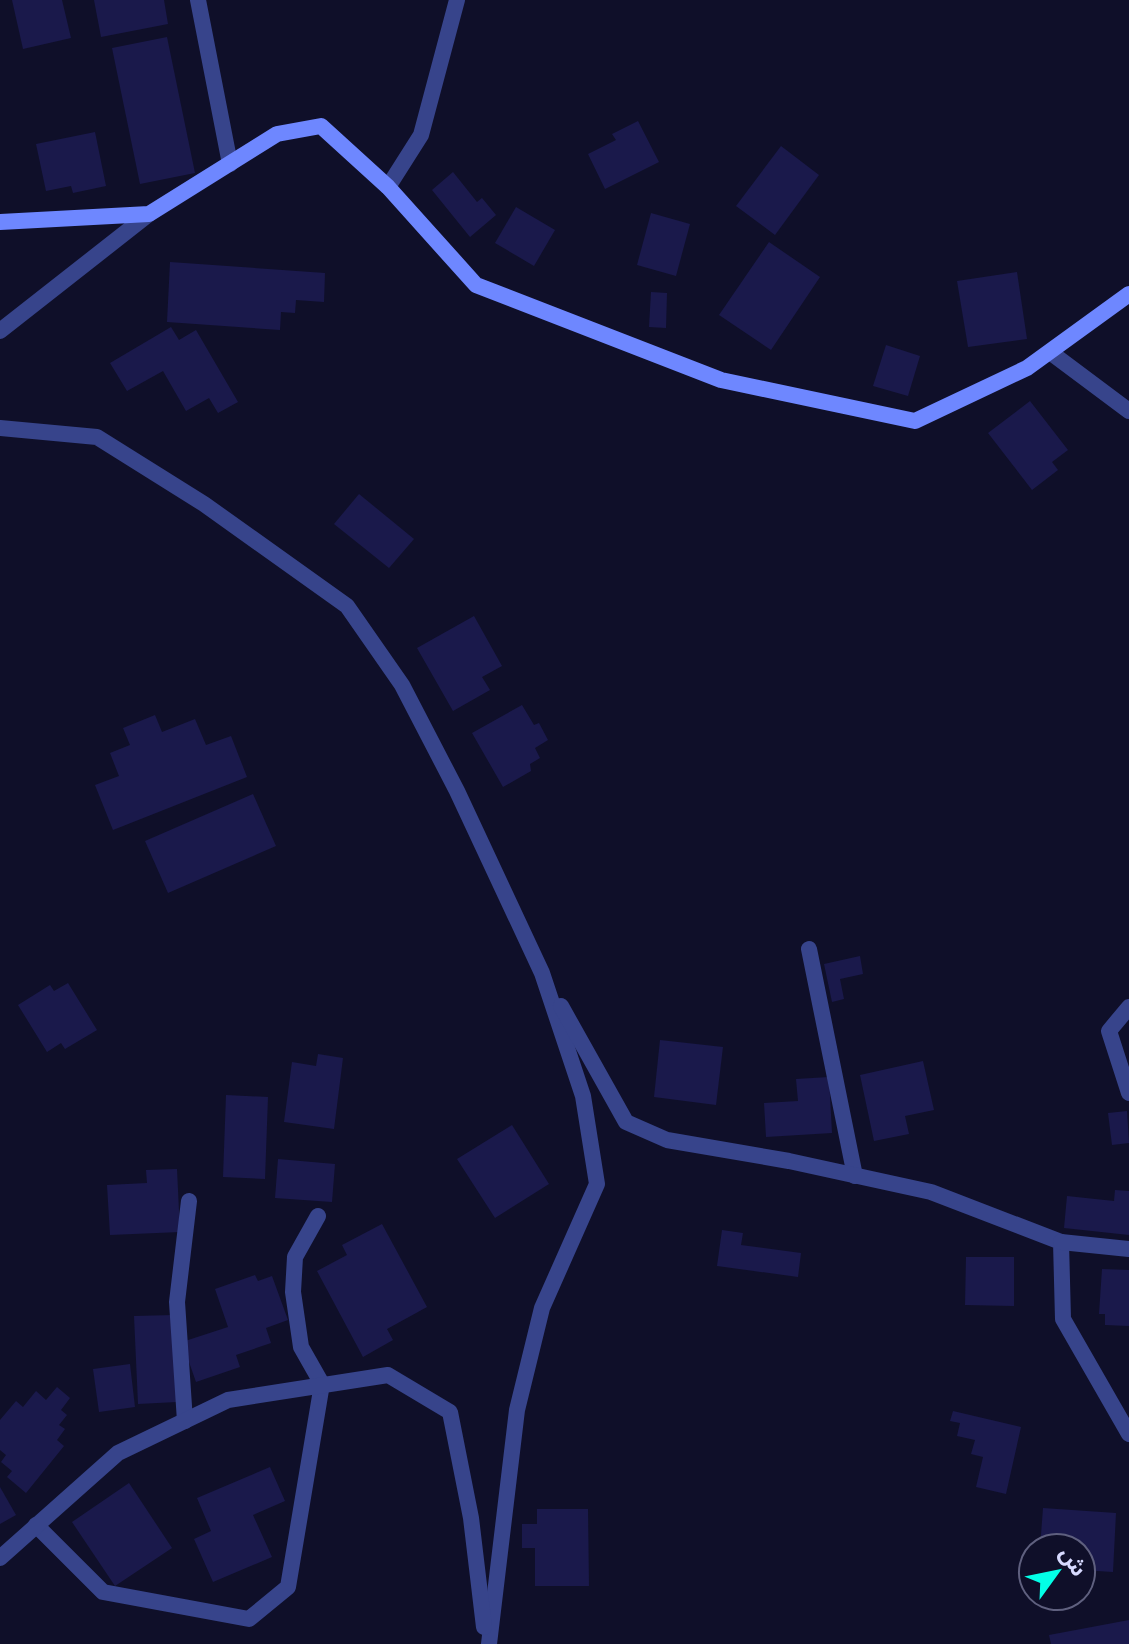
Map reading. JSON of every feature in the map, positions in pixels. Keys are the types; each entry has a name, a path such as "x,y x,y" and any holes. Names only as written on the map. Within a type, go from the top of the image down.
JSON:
{"street":[{"path":"198,0 230,164"},
{"path":"388,187 421,135 457,0"},
{"path":"0,331 149,214 277,134 321,126 388,187 476,285 721,380 915,421 1027,368 1129,294"},
{"path":"0,222 149,214"},
{"path":"1050,352 1129,411"},
{"path":"0,428 97,437 204,504 347,606 402,685 457,791 542,973 626,1122 667,1140 931,1192 1061,1242 1129,1249"},
{"path":"809,949 855,1176"},
{"path":"488,1644 517,1410 542,1308 597,1184 583,1096 542,973"},
{"path":"1129,1007 1109,1031 1129,1093"},
{"path":"185,1421 177,1302 189,1201"},
{"path":"36,1525 103,1592 249,1619 288,1587 322,1384 301,1347 293,1292 295,1257 318,1216"},
{"path":"1061,1242 1063,1319 1129,1434"},
{"path":"0,1558 118,1453 228,1400 388,1375 450,1412 471,1518 488,1644"}],"building":[{"path":"12,0 62,0 71,38 23,49"},
{"path":"94,0 164,0 168,24 101,37"},
{"path":"167,37 195,173 140,184 112,48"},
{"path":"638,121 659,162 605,189 588,154 616,140 612,134"},
{"path":"95,132 106,186 73,193 71,186 46,191 36,144"},
{"path":"781,146 819,175 775,235 736,206"},
{"path":"453,172 477,202 482,198 496,215 470,237 432,190"},
{"path":"516,207 555,230 534,266 495,243"},
{"path":"651,213 690,224 676,276 637,265"},
{"path":"769,242 820,277 771,350 719,315"},
{"path":"170,262 325,273 324,302 296,300 295,313 281,312 280,330 167,322"},
{"path":"1017,272 1027,339 968,347 957,281"},
{"path":"651,292 667,293 666,328 649,327"},
{"path":"171,327 179,340 196,330 238,402 218,413 209,398 186,411 163,371 127,391 110,363"},
{"path":"886,345 920,356 908,396 873,386"},
{"path":"1030,401 1068,450 1052,462 1058,470 1032,490 988,433"},
{"path":"359,494 414,539 389,568 334,524"},
{"path":"474,616 502,666 482,677 490,690 453,711 417,648"},
{"path":"522,705 534,725 539,723 548,740 535,748 540,758 530,764 531,771 503,787 472,733"},
{"path":"155,715 162,732 195,719 206,745 231,736 247,777 113,830 95,785 119,776 110,753 130,745 123,728"},
{"path":"253,794 276,846 168,893 145,841"},
{"path":"860,956 863,974 840,979 844,999 832,1002 824,964"},
{"path":"68,983 97,1030 65,1049 61,1043 47,1052 18,1005 50,985 54,991"},
{"path":"660,1040 723,1047 716,1105 654,1097"},
{"path":"318,1054 343,1058 334,1129 284,1122 292,1062 316,1066"},
{"path":"923,1061 934,1110 905,1116 909,1134 874,1141 860,1075"},
{"path":"829,1077 832,1133 766,1137 764,1103 798,1101 796,1079"},
{"path":"226,1095 268,1097 265,1179 223,1177"},
{"path":"1127,1111 1129,1143 1112,1145 1108,1113"},
{"path":"512,1125 549,1184 495,1218 457,1159"},
{"path":"278,1159 335,1164 332,1202 275,1198"},
{"path":"177,1169 180,1232 110,1235 107,1185 147,1183 146,1170"},
{"path":"1115,1190 1129,1191 1129,1235 1064,1228 1067,1196 1114,1201"},
{"path":"382,1224 427,1307 387,1329 393,1340 363,1357 317,1271 347,1255 342,1245"},
{"path":"722,1230 743,1233 741,1245 801,1253 798,1277 717,1266"},
{"path":"966,1257 1014,1257 1014,1306 965,1305"},
{"path":"1102,1269 1129,1270 1129,1326 1105,1325 1105,1314 1099,1314"},
{"path":"255,1275 258,1281 272,1276 288,1320 266,1328 271,1343 236,1355 240,1367 196,1382 182,1342 228,1327 215,1289"},
{"path":"174,1315 177,1402 138,1404 134,1316"},
{"path":"130,1364 135,1407 99,1412 93,1369"},
{"path":"57,1387 70,1398 61,1410 67,1415 59,1425 65,1429 57,1440 64,1446 26,1493 7,1477 12,1471 1,1462 6,1455 0,1450 0,1420 16,1401 23,1407 36,1391 46,1400"},
{"path":"953,1411 1021,1427 1006,1494 976,1487 983,1457 971,1454 975,1440 957,1436 960,1423 950,1421"},
{"path":"270,1467 285,1501 253,1515 272,1557 213,1582 194,1539 211,1531 197,1498"},
{"path":"129,1483 172,1548 115,1586 72,1522"},
{"path":"0,1487 16,1515 0,1524"},
{"path":"1043,1508 1116,1513 1113,1572 1097,1571 1097,1532 1041,1532"},
{"path":"537,1509 588,1509 589,1586 535,1586 535,1548 522,1548 522,1524 537,1524"},
{"path":"1129,1620 1129,1644 1051,1644 1049,1635"}]}
